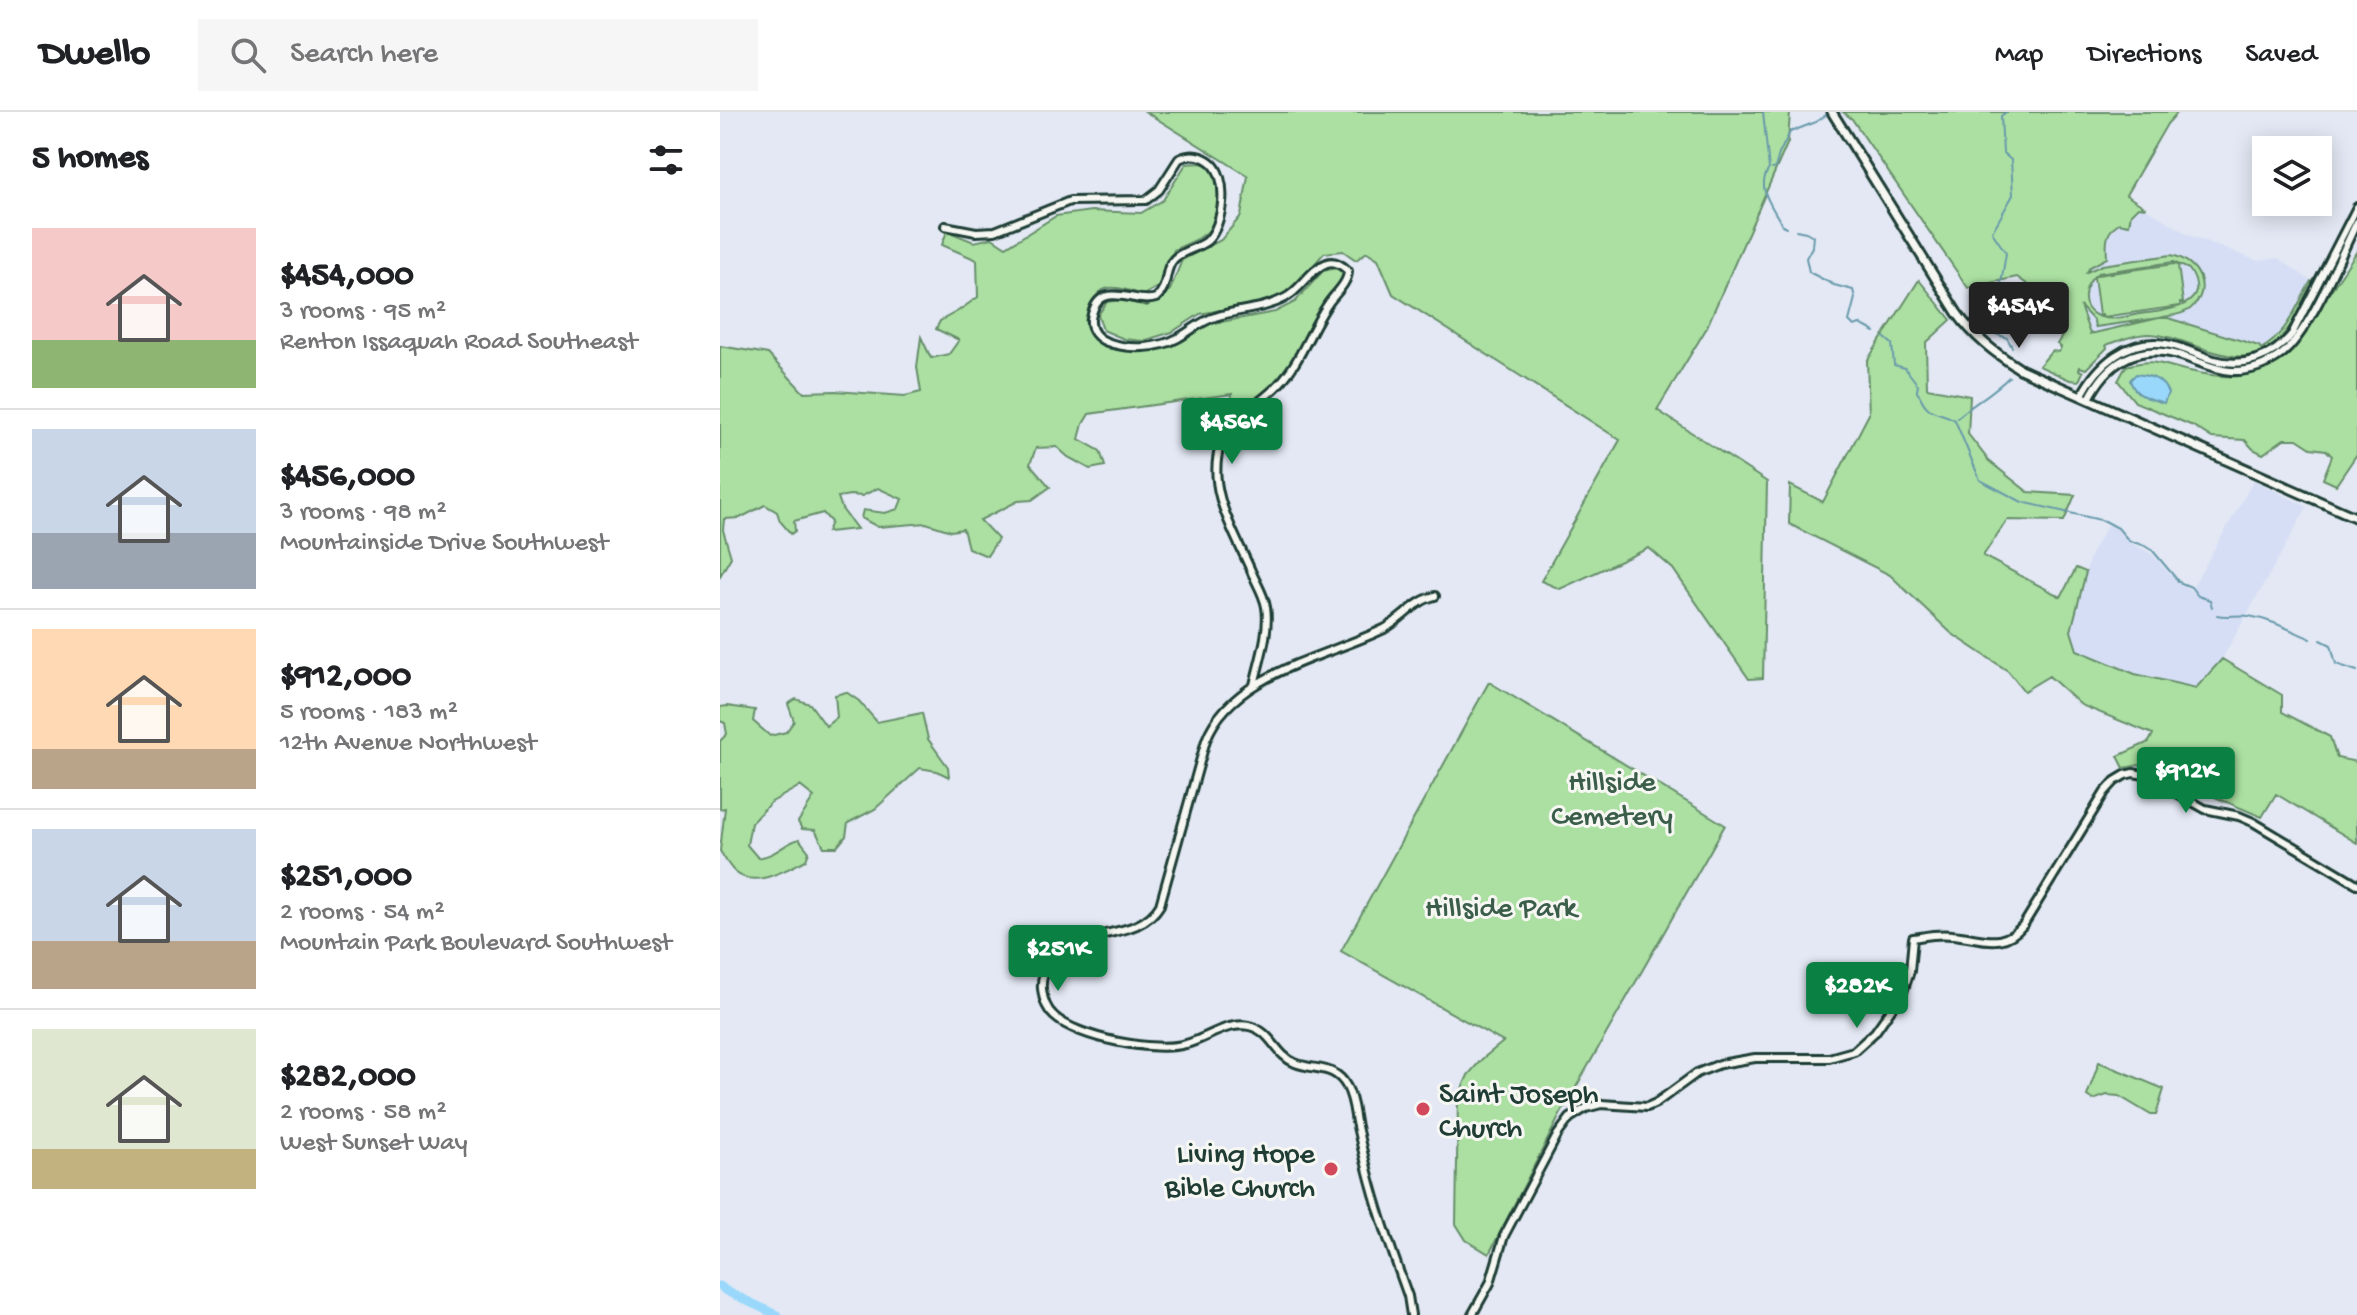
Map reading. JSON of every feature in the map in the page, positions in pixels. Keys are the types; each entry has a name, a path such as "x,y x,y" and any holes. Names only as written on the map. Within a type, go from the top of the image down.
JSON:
{"main road":[{"path":"1832,112 1957,313 1991,350 2020,369 2357,518"}],"street":[{"path":"945,226 976,232 995,231 1070,201 1146,200 1159,190 1179,159 1195,155 1211,162 1218,171 1222,197 1216,226 1210,238 1172,261 1165,287 1156,298 1143,301 1113,294 1094,308 1091,320 1093,331 1103,340 1149,347 1168,343 1216,316 1269,305 1285,298 1326,263 1336,262 1348,271 1348,277 1328,304 1289,373 1229,429 1220,444 1216,471 1218,494 1267,611 1254,685"},
{"path":"2085,398 2089,381 2103,365 2120,352 2138,345 2167,344 2214,360 2238,363 2259,359 2276,350 2292,334 2357,207"},
{"path":"2085,398 2108,370 2141,353 2169,353 2231,371 2249,369 2275,359 2300,335 2357,222"},
{"path":"1411,1315 1408,1296 1372,1187 1351,1098 1345,1084 1333,1071 1288,1060 1265,1033 1245,1025 1168,1048 1088,1035 1062,1023 1050,1012 1041,985 1044,971 1061,949 1081,939 1135,926 1155,913 1163,896 1210,731 1226,707 1254,685 1382,630 1426,598 1435,596"},
{"path":"1472,1315 1490,1283 1504,1236 1558,1134 1570,1118 1586,1108 1601,1104 1639,1108 1652,1105 1697,1073 1720,1064 1755,1058 1829,1058 1854,1051 1875,1032 1903,992 1910,971 1913,938 1945,934 1997,941 2015,933 2024,924 2105,792 2125,775 2145,775 2205,809 2246,819 2357,884"}],"shaded area":[{"path":"2138,207 2146,208 2189,235 2258,261 2278,258 2311,281 2272,343 2260,349 2168,318 2090,334 2077,292 2111,228"},
{"path":"2254,480 2307,507 2222,659 2197,688 2135,674 2077,650 2071,631 2090,556 2108,524 2128,542 2152,554 2179,584 2191,590"}],"green space":[{"path":"1146,112 1790,112 1788,142 1706,329 1657,410 1767,482 1763,678 1749,679 1673,569 1649,548 1560,589 1541,581 1620,440 1393,294 1378,259 1367,252 1356,260 1343,251 1324,253 1292,290 1268,301 1200,314 1172,332 1143,341 1124,339 1103,330 1098,315 1107,302 1120,300 1147,306 1170,290 1182,260 1221,240 1241,216 1248,176"},
{"path":"1843,112 2178,112 2167,124 2126,195 2146,208 2138,207 2131,214 2129,225 2119,223 2114,226 2107,238 2107,258 2087,272 2102,265 2171,255 2181,258 2200,277 2201,293 2190,309 2159,318 2168,318 2261,349 2284,328 2311,281 2330,292 2357,251 2357,454 2336,485 2323,479 2332,456 2326,450 2311,448 2297,439 2284,439 2263,454 2245,440 2212,438 2193,426 2135,402 2118,381 2126,366 2143,362 2227,376 2246,375 2261,369 2294,348 2327,296 2312,289 2283,335 2262,352 2230,356 2165,336 2143,334 2106,345 2107,348 2086,369 2080,367 2079,370 2083,372 2079,381 2070,380 2039,366 2052,351 2059,352 2061,347 2057,344 2064,333 2047,325 2059,307 2017,277 1968,288 1852,119","holes":["2173,262 2189,269 2196,282 2196,292 2183,305 2115,318 2101,317 2089,309 2086,290 2098,273","2080,306 2094,321 2095,327 2159,318 2090,334"]},
{"path":"1186,164 1205,164 1216,175 1220,192 1211,227 1200,238 1174,250 1161,285 1143,295 1121,289 1105,289 1094,299 1085,321 1092,337 1110,349 1140,351 1173,346 1210,324 1275,312 1295,302 1323,271 1342,267 1348,272 1324,301 1287,371 1249,415 1227,429 1232,394 1089,414 1079,439 1100,451 1105,466 1090,469 1057,447 1036,448 1030,464 1050,487 1032,500 1018,501 980,520 998,539 987,556 968,548 963,529 951,531 926,523 878,527 861,518 863,510 885,513 898,509 902,499 878,488 862,496 838,497 842,509 857,529 827,532 831,522 823,513 794,521 795,531 791,534 777,512 765,505 740,518 724,519 723,530 731,557 720,576 720,346 768,354 803,392 905,396 921,392 917,367 921,337 931,358 949,354 959,340 936,329 940,321 978,297 977,260 942,245 947,231 974,242 992,238 1006,247 1056,216 1091,211 1141,213 1163,200"},
{"path":"2178,265 2183,303 2180,306 2103,317 2099,315 2094,277"},
{"path":"1919,280 1951,320 1926,343 1927,388 1970,396 1968,434 1989,461 2028,492 2075,495 2064,521 2007,520 1983,556 2061,597 2076,568 2086,572 2071,631 2077,650 2135,674 2196,688 2222,659 2282,695 2282,712 2330,737 2337,758 2357,762 2357,843 2276,794 2262,817 2139,765 2124,768 2118,756 2149,742 2153,734 2081,705 2049,676 2024,691 2008,671 1951,633 1890,575 1789,524 1790,485 1823,502 1869,414 1867,361"},
{"name":"Hillside Park","path":"1489,682 1725,825 1559,1117 1489,1254 1466,1240 1456,1224 1458,1098 1468,1075 1503,1042 1341,951"},
{"path":"846,692 859,701 877,722 922,713 928,739 948,767 949,777 920,768 875,809 848,823 846,836 837,847 824,847 815,830 802,829 798,822 814,797 800,786 770,803 751,823 747,845 758,858 799,839 809,852 806,860 770,876 743,877 733,870 720,851 725,808 720,809 720,741 727,734 725,723 720,721 720,707 755,710 753,721 770,736 786,732 794,721 788,704 796,699 810,704 826,726 837,717 835,695"},
{"path":"2099,1062 2164,1089 2156,1115 2119,1096 2107,1095 2093,1100 2087,1096"}],"water":[{"path":"2136,374 2163,384 2168,393 2164,403 2135,390 2130,380"}],"waterway":[{"path":"1763,112 1769,169 1765,176 1765,190 1770,204 1786,227"},
{"path":"2006,112 2001,116 2003,153 2011,160 2013,195 1992,232 2006,253 1994,327 1996,334 2007,338 2012,347"},
{"path":"1772,169 1790,132 1826,115"},
{"path":"1796,230 1813,236 1806,258 1809,272 1834,285 1853,290 1855,298 1849,321 1854,326 1860,324 1875,332"},
{"path":"1884,337 1892,344 1894,365 1905,368 1918,385 1917,392 1924,404 1955,420 1980,480 2022,502 2105,521 2118,528 2129,541 2153,551 2179,582 2191,587 2198,596 2210,600 2212,607"},
{"path":"1957,418 2009,377"},
{"path":"2217,615 2257,618 2311,639"},
{"path":"2321,640 2331,645 2336,664 2357,671"},
{"path":"720,1286 777,1315"}],"place":[{"name":"Saint Joseph Church","path":"1423,1109"},
{"name":"Living Hope Bible Church","path":"1331,1169"}],"park label":[{"name":"Hillside Cemetery","path":"1612,797"}]}
